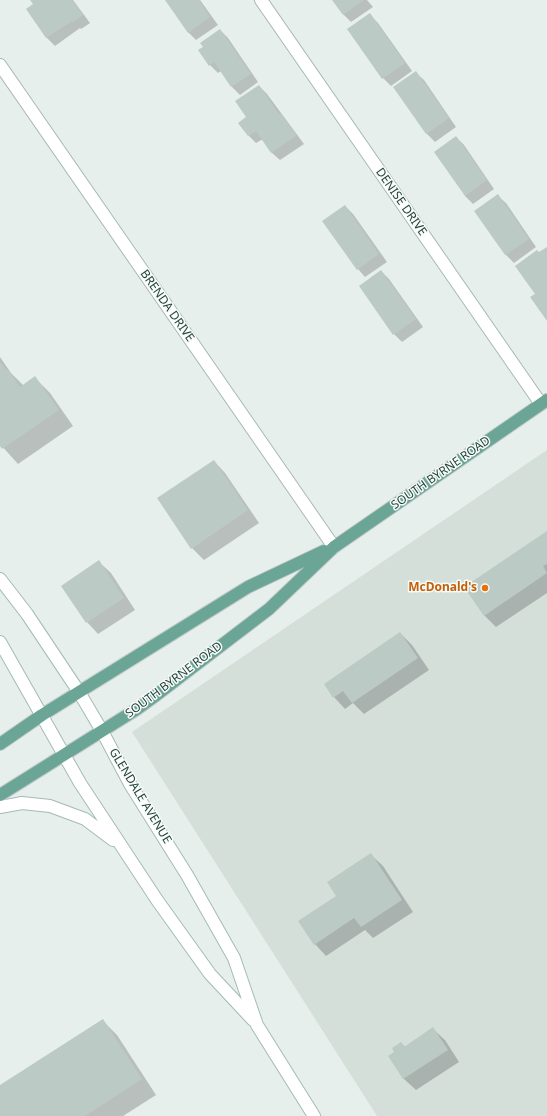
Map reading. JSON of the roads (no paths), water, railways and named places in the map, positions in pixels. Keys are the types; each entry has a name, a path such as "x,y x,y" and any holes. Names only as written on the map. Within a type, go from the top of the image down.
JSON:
{"main road":[{"name":"DENISE DRIVE","path":"261,0 544,402"},
{"name":"BRENDA DRIVE","path":"0,65 334,546"},
{"name":"SOUTH BYRNE ROAD","path":"0,744 42,714 248,587 334,546 544,402"},
{"name":"SOUTH BYRNE ROAD","path":"0,795 155,696 268,609 334,546"},
{"name":"GLENDALE AVENUE","path":"0,579 27,614 79,692 102,731 130,784 187,875 234,958 257,1025"},
{"name":"GLENDALE AVENUE","path":"0,642 80,783 157,900 210,974 257,1025 314,1116"},
{"path":"0,807 22,803 50,806 85,818 122,847"}],"place":[{"name":"McDonald's","path":"485,588"}]}
